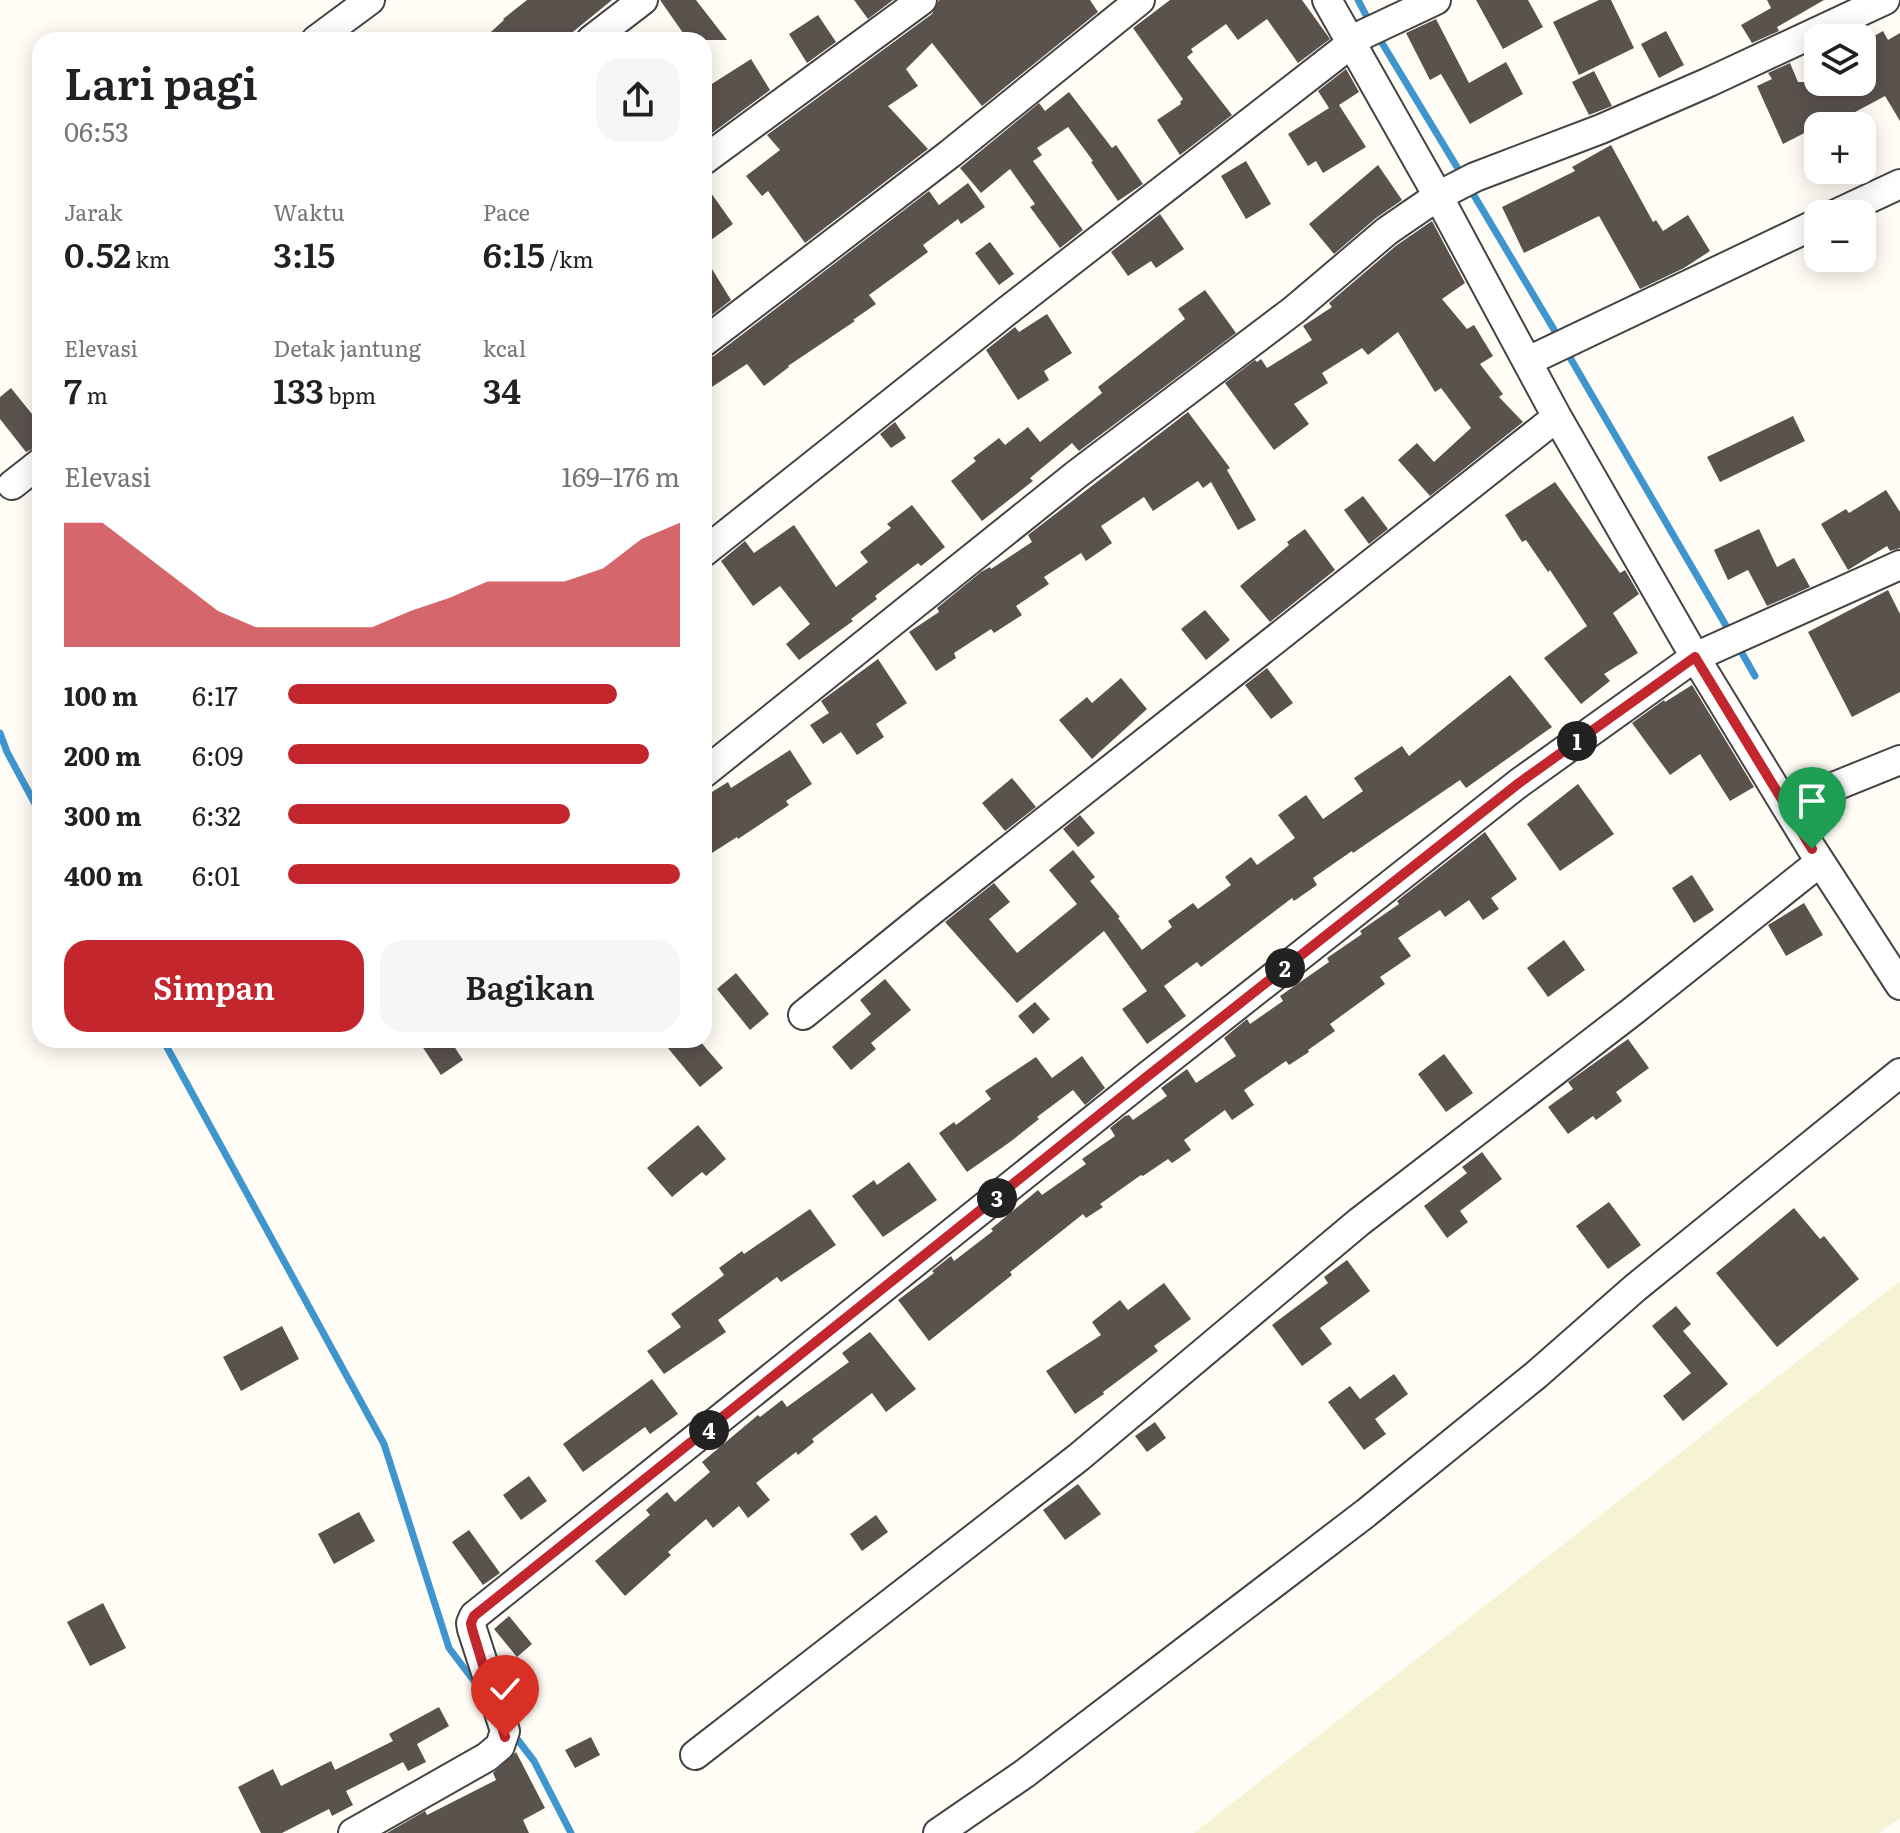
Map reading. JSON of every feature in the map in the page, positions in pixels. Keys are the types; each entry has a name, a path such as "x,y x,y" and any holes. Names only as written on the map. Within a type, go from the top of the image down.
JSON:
{"street":[{"path":"327,32 370,0"},
{"path":"601,32 643,0"},
{"path":"712,154 922,0"},
{"path":"712,336 951,153 1140,0"},
{"path":"1327,0 1366,34 1456,186 1538,356 1557,417 1718,647 1786,806 1900,985"},
{"path":"712,546 1007,311 1366,34 1436,0"},
{"path":"712,767 1077,474 1294,310 1387,231 1456,186 1682,94 1885,0"},
{"path":"1866,200 1900,184"},
{"path":"1538,356 1804,230"},
{"path":"803,1015 1557,417"},
{"path":"12,485 32,469"},
{"path":"353,1833 487,1757 500,1746 505,1731 472,1629 474,1616 1494,803 1718,647 1900,565"},
{"path":"1786,806 1900,760"},
{"path":"695,1755 1079,1457 1359,1222 1820,862"},
{"path":"938,1833 1024,1774 1366,1513 1536,1375 1635,1288 1900,1073"}],"shaded area":[{"path":"1900,1281 1900,1818 1879,1833 1194,1833"}],"building":[{"path":"527,0 612,0 573,32 491,32"},
{"path":"660,0 696,0 727,40 712,40 712,32 682,32"},
{"path":"854,0 893,0 868,19"},
{"path":"939,0 1090,0 1098,12 982,106 932,43 906,69 918,86 888,106 928,149 805,243 768,191 762,196 746,176 780,150 767,135 932,14"},
{"path":"1170,0 1302,0 1330,39 1298,63 1267,19 1238,40 1226,24 1191,49 1193,52 1187,57 1232,115 1180,155 1157,120 1181,104 1183,99 1133,28"},
{"path":"1476,0 1528,0 1543,27 1503,49"},
{"path":"1599,0 1611,0 1634,48 1579,75 1553,22"},
{"path":"1767,0 1824,0 1777,27 1779,31 1752,43 1741,25 1771,8"},
{"path":"818,15 836,42 807,63 789,34"},
{"path":"1436,19 1469,83 1506,62 1523,94 1470,124 1441,74 1430,80 1406,33"},
{"path":"1666,31 1684,65 1659,78 1641,44"},
{"path":"1883,31 1888,40 1900,33 1900,121 1885,96 1855,112 1804,112 1804,133 1783,144 1757,86 1772,79 1768,73 1790,63 1798,82 1804,82 1804,96 1876,96 1876,35"},
{"path":"751,59 770,90 712,133 712,84"},
{"path":"1346,69 1359,92 1339,105 1366,147 1323,173 1316,161 1308,166 1288,134 1329,108 1318,91"},
{"path":"1594,71 1612,106 1589,115 1572,82"},
{"path":"1069,92 1112,148 1116,145 1143,184 1118,201 1068,127 1037,148 1042,155 1033,161 1083,230 1060,248 1030,207 1035,204 1010,169 981,193 960,168 1039,103 1045,111"},
{"path":"1611,145 1653,222 1656,220 1663,231 1688,215 1710,251 1684,268 1640,289 1599,216 1524,253 1502,207 1575,171 1572,167"},
{"path":"1246,161 1271,204 1246,219 1221,176"},
{"path":"1378,165 1402,200 1334,254 1309,224"},
{"path":"968,183 985,207 961,224 958,219 923,245 928,252 869,295 876,304 764,386 747,364 712,387 712,357 929,191 939,205"},
{"path":"712,194 733,224 712,239"},
{"path":"1160,214 1184,249 1156,268 1151,261 1128,276 1111,252"},
{"path":"1432,221 1465,283 1442,299 1467,329 1474,325 1493,356 1480,364 1503,394 1499,397 1523,422 1430,496 1398,460 1417,443 1434,462 1471,428 1441,388 1435,392 1398,332 1368,355 1362,348 1322,373 1328,383 1294,404 1309,424 1274,450 1225,383 1255,360 1261,359 1267,368 1312,340 1303,326 1332,307 1329,303 1397,245"},
{"path":"990,242 1014,274 999,285 975,253"},
{"path":"712,269 731,300 712,315"},
{"path":"1205,290 1236,333 1079,451 1072,443 1030,478 1033,481 982,521 951,481 976,461 973,458 999,438 1005,445 1028,427 1040,442 1102,393 1098,387 1185,319 1178,309"},
{"path":"1047,314 1072,353 1044,371 1049,380 1018,400 986,350 1015,327 1019,332"},
{"path":"11,388 32,414 32,449 26,452 0,419 0,397"},
{"path":"1188,412 1230,468 1227,470 1256,520 1238,530 1211,482 1203,488 1198,481 1153,511 1144,497 1101,526 1112,543 1086,561 1081,553 1044,577 1049,584 1016,606 1022,615 994,633 991,629 954,653 956,658 936,671 909,632 939,612 937,608 981,572 991,569 1032,542 1028,535"},
{"path":"1793,416 1805,441 1720,482 1707,457"},
{"path":"895,422 906,438 891,448 880,434"},
{"path":"1555,482 1620,573 1625,570 1639,594 1613,613 1638,653 1604,674 1610,681 1581,704 1544,658 1587,626 1550,570 1548,572 1526,540 1522,542 1505,515"},
{"path":"1886,490 1900,512 1900,548 1890,551 1887,546 1848,570 1821,524 1846,509 1849,513"},
{"path":"1363,496 1388,529 1369,544 1344,510"},
{"path":"912,505 945,547 875,596 877,599 851,619 853,621 799,660 786,644 810,624 780,586 753,606 721,561 745,541 754,553 794,525 836,587 868,562 860,552 891,528 887,524"},
{"path":"1305,529 1335,570 1270,622 1240,586"},
{"path":"1759,529 1777,567 1794,558 1810,587 1767,606 1748,570 1728,580 1714,550"},
{"path":"1888,590 1900,614 1900,692 1852,717 1808,632"},
{"path":"1205,610 1230,640 1206,660 1181,629"},
{"path":"878,659 907,703 876,724 884,737 857,755 841,732 823,744 810,725 829,713 821,701"},
{"path":"1267,668 1293,703 1271,719 1245,685"},
{"path":"1510,675 1552,727 1466,788 1460,780 1352,851 1313,878 1317,885 1294,901 1292,898 1201,967 1197,962 1164,986 1186,1016 1147,1044 1122,1009 1147,991 1104,931 1017,1003 945,922 994,883 1010,902 989,919 1017,953 1077,904 1049,870 1073,850 1095,877 1090,881 1142,950 1172,927 1168,921 1193,903 1198,909 1231,885 1225,877 1251,857 1257,865 1295,838 1278,815 1306,795 1323,819 1363,791 1354,778 1402,746 1409,756"},
{"path":"1121,678 1147,709 1092,759 1059,720 1087,697 1092,703"},
{"path":"1692,685 1754,787 1730,801 1700,754 1670,775 1632,723"},
{"path":"790,750 812,784 786,801 789,805 712,853 712,792 728,782 731,788"},
{"path":"1012,778 1036,807 1005,831 982,803"},
{"path":"1578,784 1614,834 1560,871 1527,824"},
{"path":"1080,815 1095,833 1078,847 1063,829"},
{"path":"1485,832 1517,879 1491,898 1499,909 1483,920 1469,900 1445,917 1440,910 1398,938 1411,956 1380,977 1385,984 1330,1024 1335,1031 1309,1052 1289,1065 1286,1061 1244,1090 1254,1105 1232,1120 1225,1110 1184,1140 1191,1150 1172,1163 1168,1159 1141,1175 1100,1204 1103,1207 1086,1218 1083,1214 929,1341 898,1300 951,1256 954,1261 993,1231 991,1229 1038,1190 1042,1195 1086,1164 1082,1159 1115,1136 1110,1128 1125,1116 1129,1115 1133,1120 1167,1096 1161,1088 1187,1069 1196,1083 1236,1056 1224,1038 1247,1019 1250,1024 1283,1001 1280,996 1329,962 1327,958 1362,934 1360,931 1399,904 1397,901"},
{"path":"1692,875 1714,910 1694,923 1672,888"},
{"path":"1804,903 1823,935 1786,956 1768,925"},
{"path":"1564,940 1585,970 1548,997 1527,968"},
{"path":"736,973 769,1014 750,1030 717,989"},
{"path":"885,979 911,1010 871,1043 876,1049 851,1070 832,1047 871,1014 860,1000"},
{"path":"1035,1002 1050,1019 1033,1034 1018,1016"},
{"path":"1628,1039 1649,1068 1616,1092 1622,1101 1596,1120 1593,1116 1568,1134 1548,1107 1573,1089 1568,1082"},
{"path":"423,1048 455,1048 463,1060 441,1075"},
{"path":"668,1048 706,1048 723,1068 700,1087"},
{"path":"1444,1054 1473,1093 1446,1112 1418,1074"},
{"path":"1082,1056 1105,1088 1085,1105 1073,1090 1010,1142 967,1172 939,1133 954,1122 956,1125 991,1099 985,1091 1036,1057 1052,1078"},
{"path":"698,1125 726,1159 706,1176 702,1172 672,1197 647,1168"},
{"path":"1482,1152 1502,1179 1460,1211 1468,1222 1447,1238 1424,1206 1467,1173 1462,1167"},
{"path":"909,1162 937,1200 883,1237 852,1196 874,1180 877,1185"},
{"path":"1609,1202 1641,1245 1608,1269 1576,1226"},
{"path":"1794,1208 1820,1239 1824,1236 1859,1279 1777,1347 1716,1273"},
{"path":"810,1209 836,1245 781,1282 777,1277 718,1320 726,1332 664,1374 647,1351 681,1327 671,1314 724,1275 719,1268"},
{"path":"1347,1260 1370,1291 1320,1328 1332,1344 1302,1366 1272,1325 1328,1283 1324,1277"},
{"path":"1164,1283 1191,1319 1154,1346 1158,1351 1075,1414 1046,1371 1101,1335 1092,1322 1120,1300 1128,1310"},
{"path":"1676,1306 1691,1324 1683,1331 1728,1384 1683,1421 1663,1396 1691,1373 1652,1326"},
{"path":"282,1326 299,1359 241,1391 223,1357"},
{"path":"870,1332 916,1389 886,1412 872,1393 812,1439 814,1442 798,1455 796,1452 756,1483 770,1500 748,1518 739,1506 713,1528 706,1519 625,1596 595,1561 650,1515 646,1510 667,1492 675,1502 710,1472 702,1462 758,1415 760,1417 782,1400 787,1407 849,1362 842,1353"},
{"path":"1394,1374 1408,1394 1375,1419 1386,1434 1364,1450 1328,1402 1350,1386 1360,1399"},
{"path":"652,1379 678,1414 650,1434 645,1427 583,1472 563,1444"},
{"path":"1155,1422 1166,1438 1147,1452 1135,1436"},
{"path":"529,1476 547,1501 521,1520 503,1495"},
{"path":"1078,1484 1101,1514 1065,1540 1043,1510"},
{"path":"359,1512 375,1541 334,1564 318,1534"},
{"path":"876,1515 888,1532 862,1551 850,1534"},
{"path":"469,1530 500,1573 483,1585 452,1542"},
{"path":"103,1603 126,1648 90,1666 67,1622"},
{"path":"509,1616 532,1644 517,1657 494,1629"},
{"path":"439,1707 449,1726 417,1744 426,1762 408,1771 403,1762 346,1791 353,1805 332,1816 329,1809 282,1833 261,1833 238,1787 273,1769 281,1786 331,1761 335,1770 393,1741 389,1734"},
{"path":"591,1737 600,1755 575,1768 565,1750"},
{"path":"516,1752 545,1808 523,1820 529,1833 387,1833 425,1811 427,1815 496,1780 493,1773"}],"waterway":[{"path":"1358,0 1370,23"},
{"path":"1376,33 1463,177"},
{"path":"1469,187 1559,338"},
{"path":"1565,349 1732,636"},
{"path":"1738,646 1755,676"},
{"path":"0,733 32,798"},
{"path":"167,1048 384,1444 449,1648 480,1689"},
{"path":"511,1731 534,1761 571,1833"}],"route":[{"path":"505,1737 472,1629 474,1616 1519,783 1695,657 1812,849"}]}
